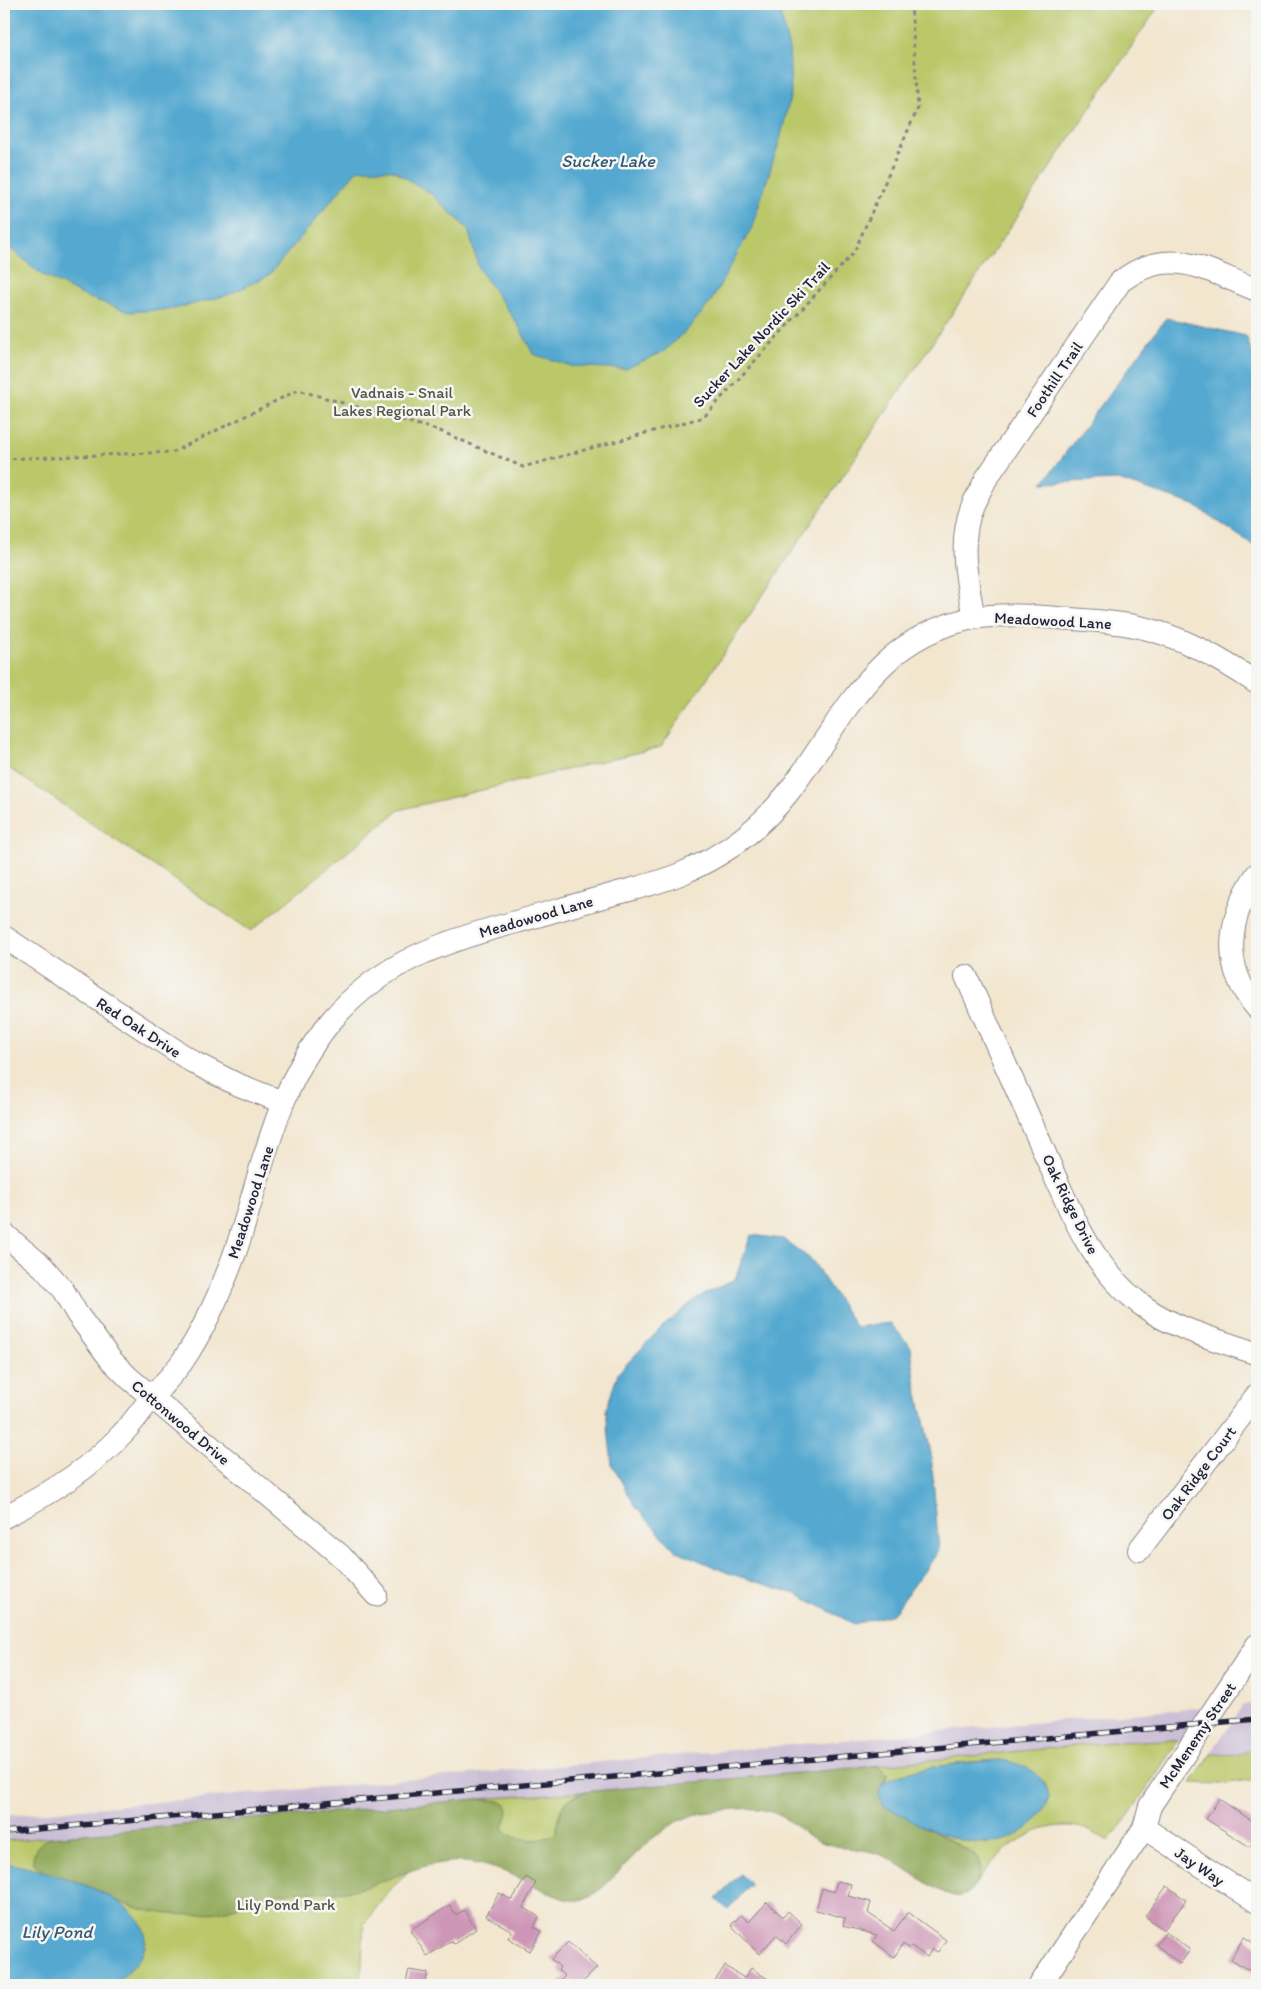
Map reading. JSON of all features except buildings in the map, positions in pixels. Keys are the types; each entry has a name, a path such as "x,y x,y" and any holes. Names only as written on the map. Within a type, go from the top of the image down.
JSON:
{"street":[{"name":"Foothill Trail","path":"974,618 964,554 966,529 972,507 986,479 1120,282 1132,272 1148,265 1164,262 1182,262 1257,290"},
{"name":"Meadowood Lane","path":"4,1516 61,1484 92,1461 121,1436 151,1397 181,1364 221,1290 282,1102 296,1072 308,1052 334,1018 376,980 405,961 435,946 678,875 714,858 741,840 766,818 788,793 851,699 869,677 890,657 914,641 937,630 974,618 1003,615 1136,626 1166,634 1194,645 1223,660 1257,683"},
{"path":"1257,874 1244,893 1236,912 1232,933 1236,972 1244,989 1257,1008"},
{"name":"Red Oak Drive","path":"4,937 193,1062 234,1083 282,1102"},
{"name":"Oak Ridge Drive","path":"966,976 1079,1229 1104,1270 1124,1291 1146,1308 1169,1322 1257,1354"},
{"name":"Cottonwood Drive","path":"4,1234 43,1267 62,1290 110,1360 151,1397 341,1556 376,1595"},
{"name":"Oak Ridge Court","path":"1139,1550 1257,1395"},
{"name":"McMenemy Street","path":"1040,1985 1144,1828 1150,1806 1257,1645"},
{"name":"McMenemy Street","path":"1144,1828 1162,1815 1257,1673"},
{"name":"Jay Way","path":"1144,1828 1257,1902"}],"path":[{"name":"Sucker Lake Nordic Ski Trail","path":"4,459 173,452 298,390 440,431 523,467 704,417 854,252 918,108 911,4"}],"shaded area":[{"path":"1257,1703 1257,1763 1203,1765 1243,1705"},
{"path":"1208,1707 1186,1741 4,1848 4,1816"}],"green space":[{"name":"Vadnais - Snail Lakes Regional Park","path":"4,4 1160,4 661,747 399,810 251,931 4,765"},
{"path":"1178,1741 1125,1821 1108,1841 1077,1827 1047,1828 1019,1840 1007,1849 977,1882 981,1867 975,1855 902,1815 933,1830 967,1841 984,1843 1000,1841 1015,1836 1030,1825 1041,1812 1049,1797 1044,1782 1011,1762 1000,1760 965,1763 924,1770 892,1780 883,1785 887,1773 879,1767 870,1766 1113,1742"},
{"path":"1257,1748 1257,1779 1221,1784 1191,1783 1211,1754 1237,1755"},
{"path":"875,1766 887,1773 880,1789 883,1805 959,1845 978,1859 980,1871 978,1878 972,1890 967,1894 954,1896 947,1894 882,1855 824,1843 803,1832 784,1818 758,1809 697,1814 684,1819 661,1832 650,1841 599,1891 589,1897 575,1900 546,1892 518,1877 495,1868 480,1864 448,1862 426,1866 353,1890 289,1892 222,1911 185,1915 159,1913 123,1903 85,1886 42,1871 33,1862 37,1847 50,1837 476,1799 499,1801 506,1804 508,1812 503,1827 507,1832 512,1836 536,1840 551,1836 556,1832 562,1807 569,1799 583,1792"},
{"path":"583,1792 574,1796 563,1805 558,1829 555,1834 536,1840 519,1838 506,1832 503,1827 507,1815 499,1801 476,1799"},
{"name":"Lily Pond Park","path":"50,1837 41,1843 400,1873 410,1870 394,1885 364,1924 361,1985 4,1985 4,1841"}],"water":[{"name":"Sucker Lake","path":"4,4 778,4 789,49 791,93 781,136 752,227 710,303 689,328 663,352 625,369 571,366 533,354 520,328 479,269 468,229 430,193 393,170 358,169 269,275 228,295 174,309 129,312 84,296 41,274 4,243"},
{"path":"1166,318 1246,336 1257,365 1257,548 1194,505 1118,480 1043,483"},
{"path":"751,1235 783,1239 812,1260 856,1327 890,1323 911,1347 915,1380 931,1453 939,1551 893,1614 854,1624 796,1594 728,1573 675,1550 637,1509 612,1465 606,1410 618,1373 660,1329 697,1298 735,1279"},
{"path":"1000,1760 1024,1767 1038,1776 1047,1789 1049,1797 1041,1813 1030,1826 1014,1837 996,1842 978,1843 960,1840 941,1834 906,1818 883,1805 878,1796 881,1787 888,1780 898,1775 926,1768"},
{"name":"Lily Pond","path":"4,1863 43,1871 68,1879 94,1889 117,1901 135,1915 145,1932 144,1950 139,1960 114,1985 4,1985"},
{"path":"740,1874 751,1884 728,1910 716,1899"}],"railway":[{"path":"4,1832 1257,1719"}]}
